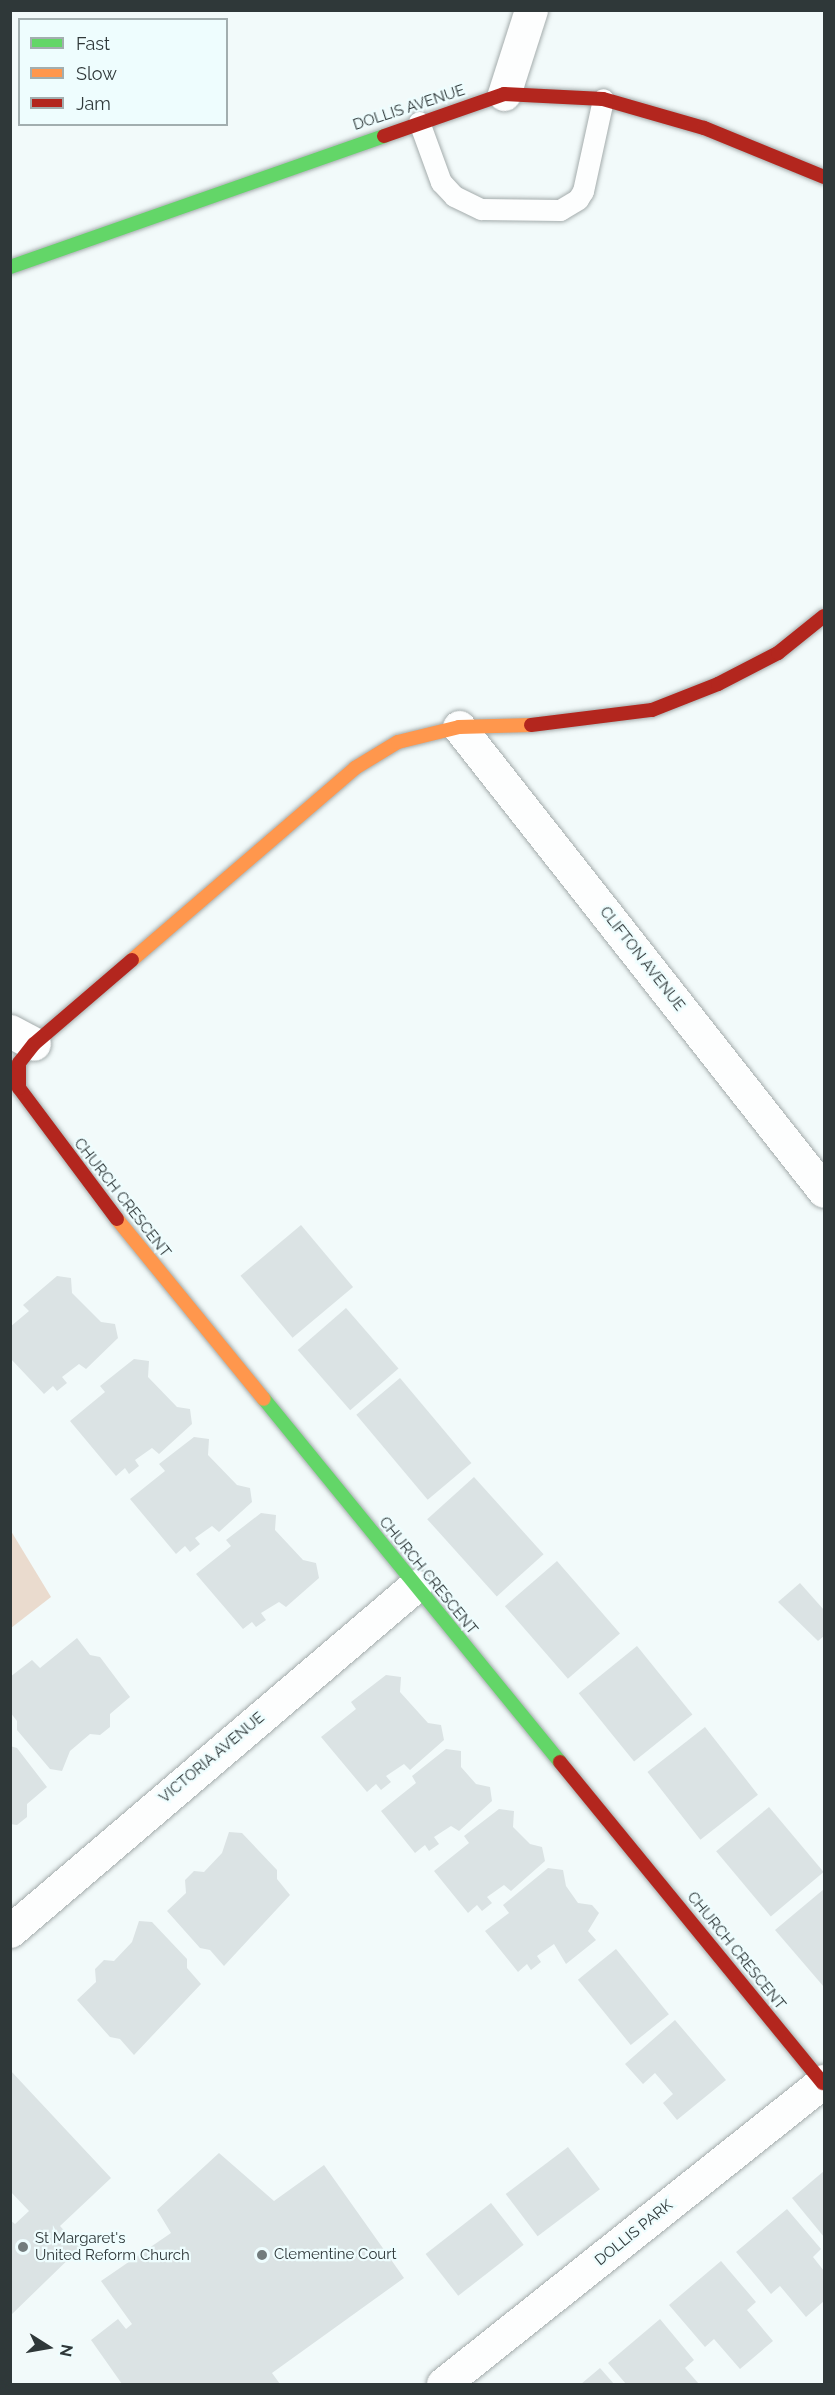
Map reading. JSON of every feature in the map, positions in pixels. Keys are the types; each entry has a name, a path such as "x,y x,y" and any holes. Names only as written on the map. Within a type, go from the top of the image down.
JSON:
{"street":[{"path":"504,94 531,10"},
{"name":"DOLLIS AVENUE","path":"10,267 504,94 603,99 704,128 825,177"},
{"name":"CHURCH CRESCENT","path":"824,2082 415,1586 33,1111 18,1088 22,1038 355,768 398,742 459,727 552,724 652,710 718,684 778,653 825,616"},
{"name":"CLIFTON AVENUE","path":"459,727 825,1191"},
{"name":"VICTORIA AVENUE","path":"10,1931 415,1586"},
{"name":"DOLLIS PARK","path":"443,2385 824,2082"}],"lane":[{"path":"419,122 441,182 454,196 481,209 560,210 578,199 583,191 603,99"}],"shaded area":[{"path":"11,1531 51,1597 10,1628"}],"building":[{"path":"301,1225 353,1287 293,1338 240,1276"},
{"path":"57,1276 71,1278 72,1293 101,1322 115,1324 118,1338 86,1369 79,1364 62,1377 67,1383 57,1391 53,1386 44,1394 10,1358 10,1327 29,1311 23,1305"},
{"path":"346,1308 398,1368 350,1410 298,1350"},
{"path":"134,1359 149,1361 148,1377 177,1407 190,1409 192,1424 159,1454 152,1448 135,1460 139,1466 129,1474 125,1468 116,1476 70,1421 105,1392 100,1386"},
{"path":"400,1378 471,1463 428,1500 356,1415"},
{"path":"194,1437 209,1439 208,1455 237,1485 250,1488 252,1502 219,1532 212,1526 195,1538 200,1544 190,1552 185,1546 176,1554 130,1499 165,1471 159,1464"},
{"path":"474,1477 544,1554 497,1596 427,1519"},
{"path":"261,1513 276,1515 275,1530 303,1560 316,1563 319,1578 286,1607 279,1602 261,1613 266,1620 256,1627 252,1622 243,1629 196,1574 231,1546 226,1540"},
{"path":"557,1561 620,1633 568,1679 505,1606"},
{"path":"800,1583 824,1610 824,1636 818,1641 778,1602"},
{"path":"77,1638 90,1655 100,1657 130,1697 110,1714 110,1727 100,1735 90,1734 70,1751 62,1771 50,1769 17,1730 17,1721 10,1712 10,1677 32,1660 40,1668"},
{"path":"637,1646 692,1714 634,1762 579,1693"},
{"path":"386,1675 401,1677 400,1692 428,1723 441,1725 444,1740 410,1770 404,1764 386,1776 391,1782 381,1790 376,1784 367,1792 321,1737 356,1709 351,1702"},
{"path":"705,1727 758,1795 700,1840 647,1772"},
{"path":"10,1746 17,1748 47,1787 27,1804 27,1817 17,1825 10,1824"},
{"path":"446,1749 461,1751 461,1767 476,1784 490,1787 492,1801 459,1831 451,1826 434,1837 439,1844 429,1851 425,1845 415,1853 381,1811 416,1783 412,1776"},
{"path":"769,1807 824,1872 771,1916 716,1851"},
{"path":"499,1809 514,1811 513,1827 530,1844 542,1847 545,1861 511,1891 504,1885 487,1897 492,1903 482,1911 477,1905 468,1913 434,1871 469,1843 464,1836"},
{"path":"229,1832 242,1833 277,1870 277,1879 290,1895 224,1966 210,1950 200,1948 167,1911 186,1893 185,1880 194,1871 204,1872 222,1853"},
{"path":"548,1868 563,1870 566,1886 578,1903 592,1905 599,1913 588,1931 596,1940 566,1964 554,1944 537,1956 541,1962 531,1970 527,1964 518,1972 485,1931 509,1913 503,1905"},
{"path":"824,1889 824,1987 775,1930"},
{"path":"139,1921 152,1922 187,1959 187,1968 201,1984 134,2055 120,2039 110,2037 77,2000 96,1982 95,1969 104,1960 114,1961 132,1942"},
{"path":"616,1949 669,2014 631,2045 578,1980"},
{"path":"675,2020 726,2080 677,2120 663,2103 673,2094 655,2073 643,2084 625,2064"},
{"path":"10,2070 111,2178 60,2226 80,2248 10,2316 10,2220 15,2224 29,2211 10,2191"},
{"path":"568,2147 600,2189 538,2236 506,2194"},
{"name":"Clementine Court","path":"219,2153 274,2201 324,2165 404,2278 272,2373 280,2384 122,2384 91,2340 118,2319 126,2329 132,2324 101,2281 171,2233 157,2210"},
{"path":"824,2171 824,2237 792,2198"},
{"path":"491,2203 524,2245 458,2296 426,2254"},
{"path":"787,2209 821,2249 813,2257 824,2271 824,2301 806,2317 780,2286 771,2294 736,2252"},
{"path":"721,2261 756,2302 747,2310 773,2341 740,2369 714,2339 705,2347 669,2305"},
{"path":"660,2319 694,2360 685,2368 699,2384 626,2384 608,2363"},
{"path":"600,2368 614,2384 581,2384"}],"traffic: fast":[{"path":"10,267 384,136"},
{"path":"264,1399 560,1762"}],"traffic: slow":[{"path":"132,960 355,768 398,742 459,727 531,725"},
{"path":"117,1219 264,1399"}],"traffic: jam":[{"path":"384,136 504,94 603,99 704,128 824,177"},
{"path":"531,725 652,710 718,684 778,653 824,616"},
{"path":"117,1219 19,1088 19,1063 34,1044 132,960"},
{"path":"560,1762 823,2083"}],"place":[{"name":"St Margaret's United Reform Church","path":"23,2247"},
{"name":"Clementine Court","path":"262,2255"}]}
